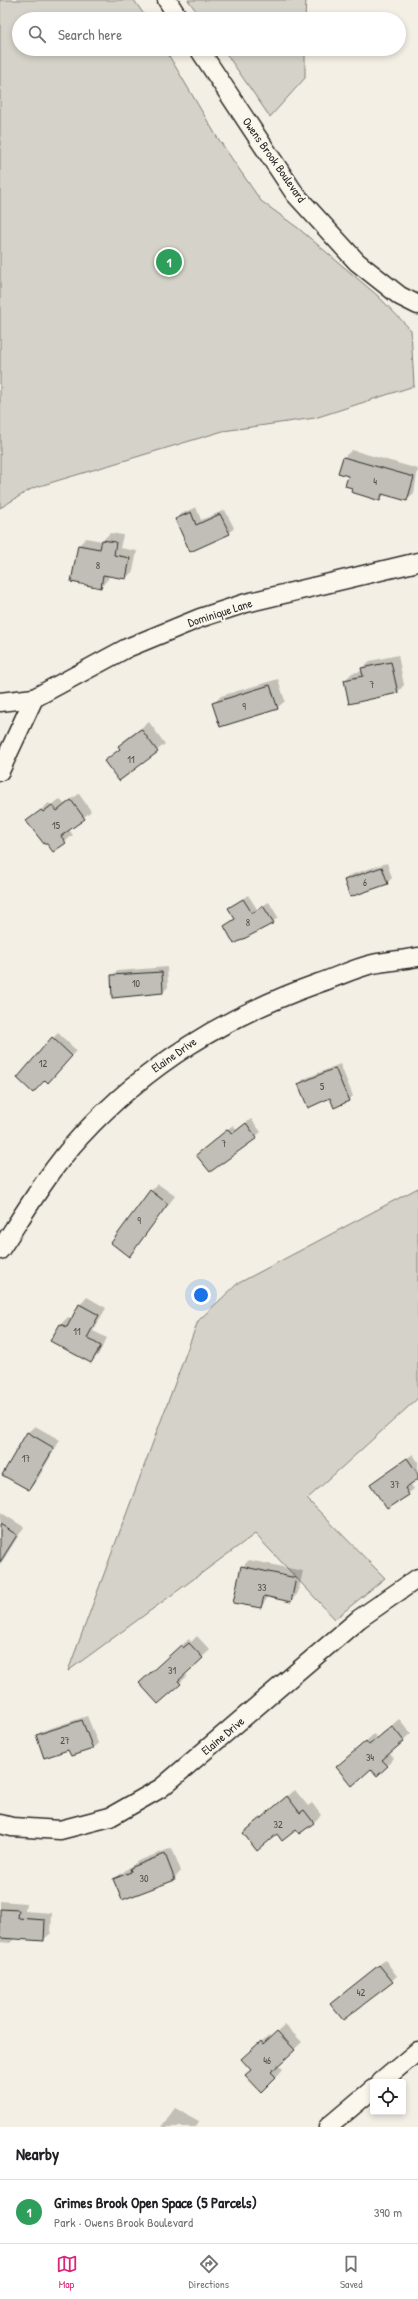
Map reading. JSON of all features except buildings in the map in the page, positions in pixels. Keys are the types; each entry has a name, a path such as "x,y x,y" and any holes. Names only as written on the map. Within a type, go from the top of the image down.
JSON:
{"street":[{"path":"167,0 175,12"},
{"name":"Owens Brook Boulevard","path":"204,56 295,194 357,262 400,296 418,305"},
{"name":"Dominique Lane","path":"0,702 34,698 127,648 200,618 246,603 418,562"},
{"path":"0,771 34,698"},
{"name":"Elaine Drive","path":"0,1250 42,1185 79,1138 117,1099 156,1066 204,1035 281,997 372,964 418,957"},
{"name":"Elaine Drive","path":"0,1824 12,1827 60,1830 110,1817 161,1788 359,1620 418,1578"},
{"path":"385,2079 418,2051"},
{"path":"328,2127 370,2092"}],"shaded area":[{"path":"0,0 134,0 142,12 12,12 12,56 169,56 217,137 261,201 298,228 378,296 411,330 414,386 315,418 223,431 33,488 0,508"},
{"path":"188,0 306,0 305,12 197,12"},
{"path":"228,56 305,56 305,78 270,117"},
{"path":"418,1188 418,1398 307,1499 385,1578 335,1619 255,1534 68,1671 198,1321 237,1284"}],"place":[{"name":"Grimes Brook Open Space (5 Parcels)","path":"169,262"}]}
